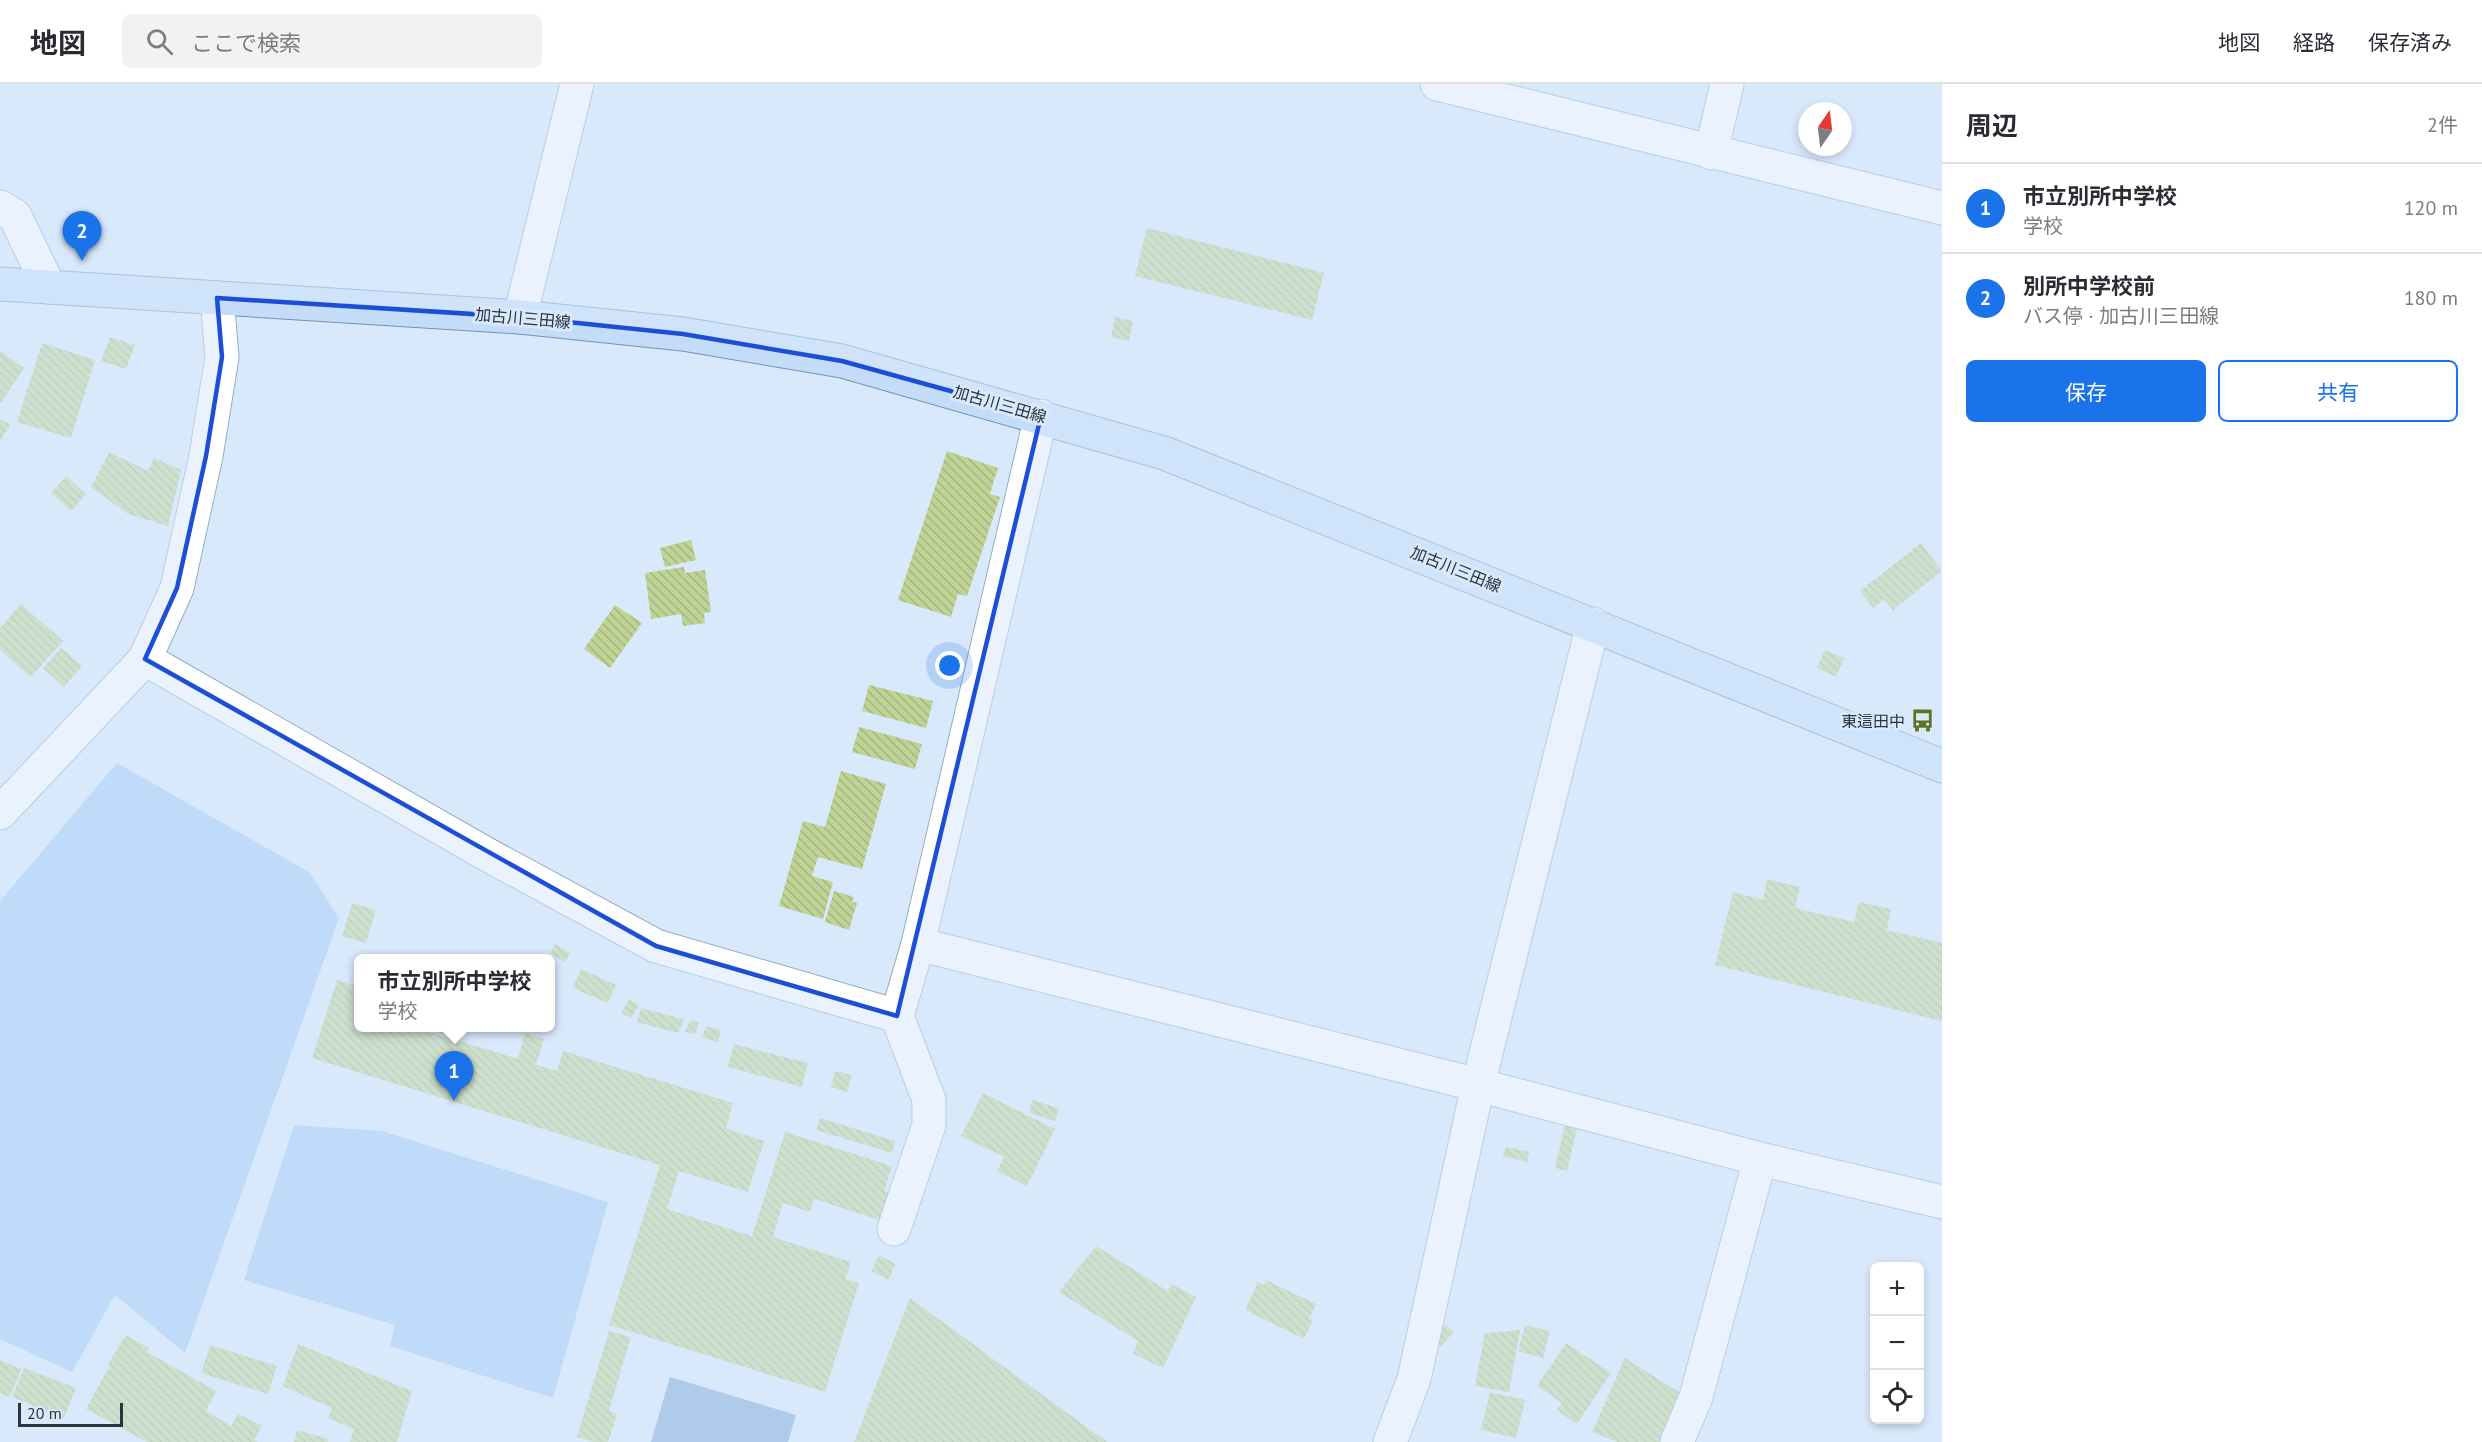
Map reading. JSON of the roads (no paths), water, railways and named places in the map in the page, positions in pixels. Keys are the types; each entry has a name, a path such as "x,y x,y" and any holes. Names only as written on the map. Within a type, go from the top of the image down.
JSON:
{"main road":[{"name":"加古川三田線","path":"0,284 520,317 683,334 842,361 1164,453 1942,766"}],"street":[{"path":"520,317 577,84"},
{"path":"1437,84 1942,208"},
{"path":"1711,153 1727,84"},
{"path":"0,207 15,216 49,287"},
{"path":"0,813 145,659 177,588 207,456 222,357 216,298"},
{"path":"894,1229 929,1125 928,1100 897,1016 918,944 1041,416"},
{"path":"1390,1442 1414,1379 1478,1084 1593,624"},
{"path":"145,659 488,855 656,946 897,1016"},
{"path":"918,944 1478,1084 1760,1159 1942,1202"},
{"path":"1677,1442 1696,1397 1760,1159"}],"place":[{"name":"別所中学校前","path":"82,261"},
{"name":"東這田中","path":"1923,721"},
{"name":"市立別所中学校","path":"454,1101"}]}
